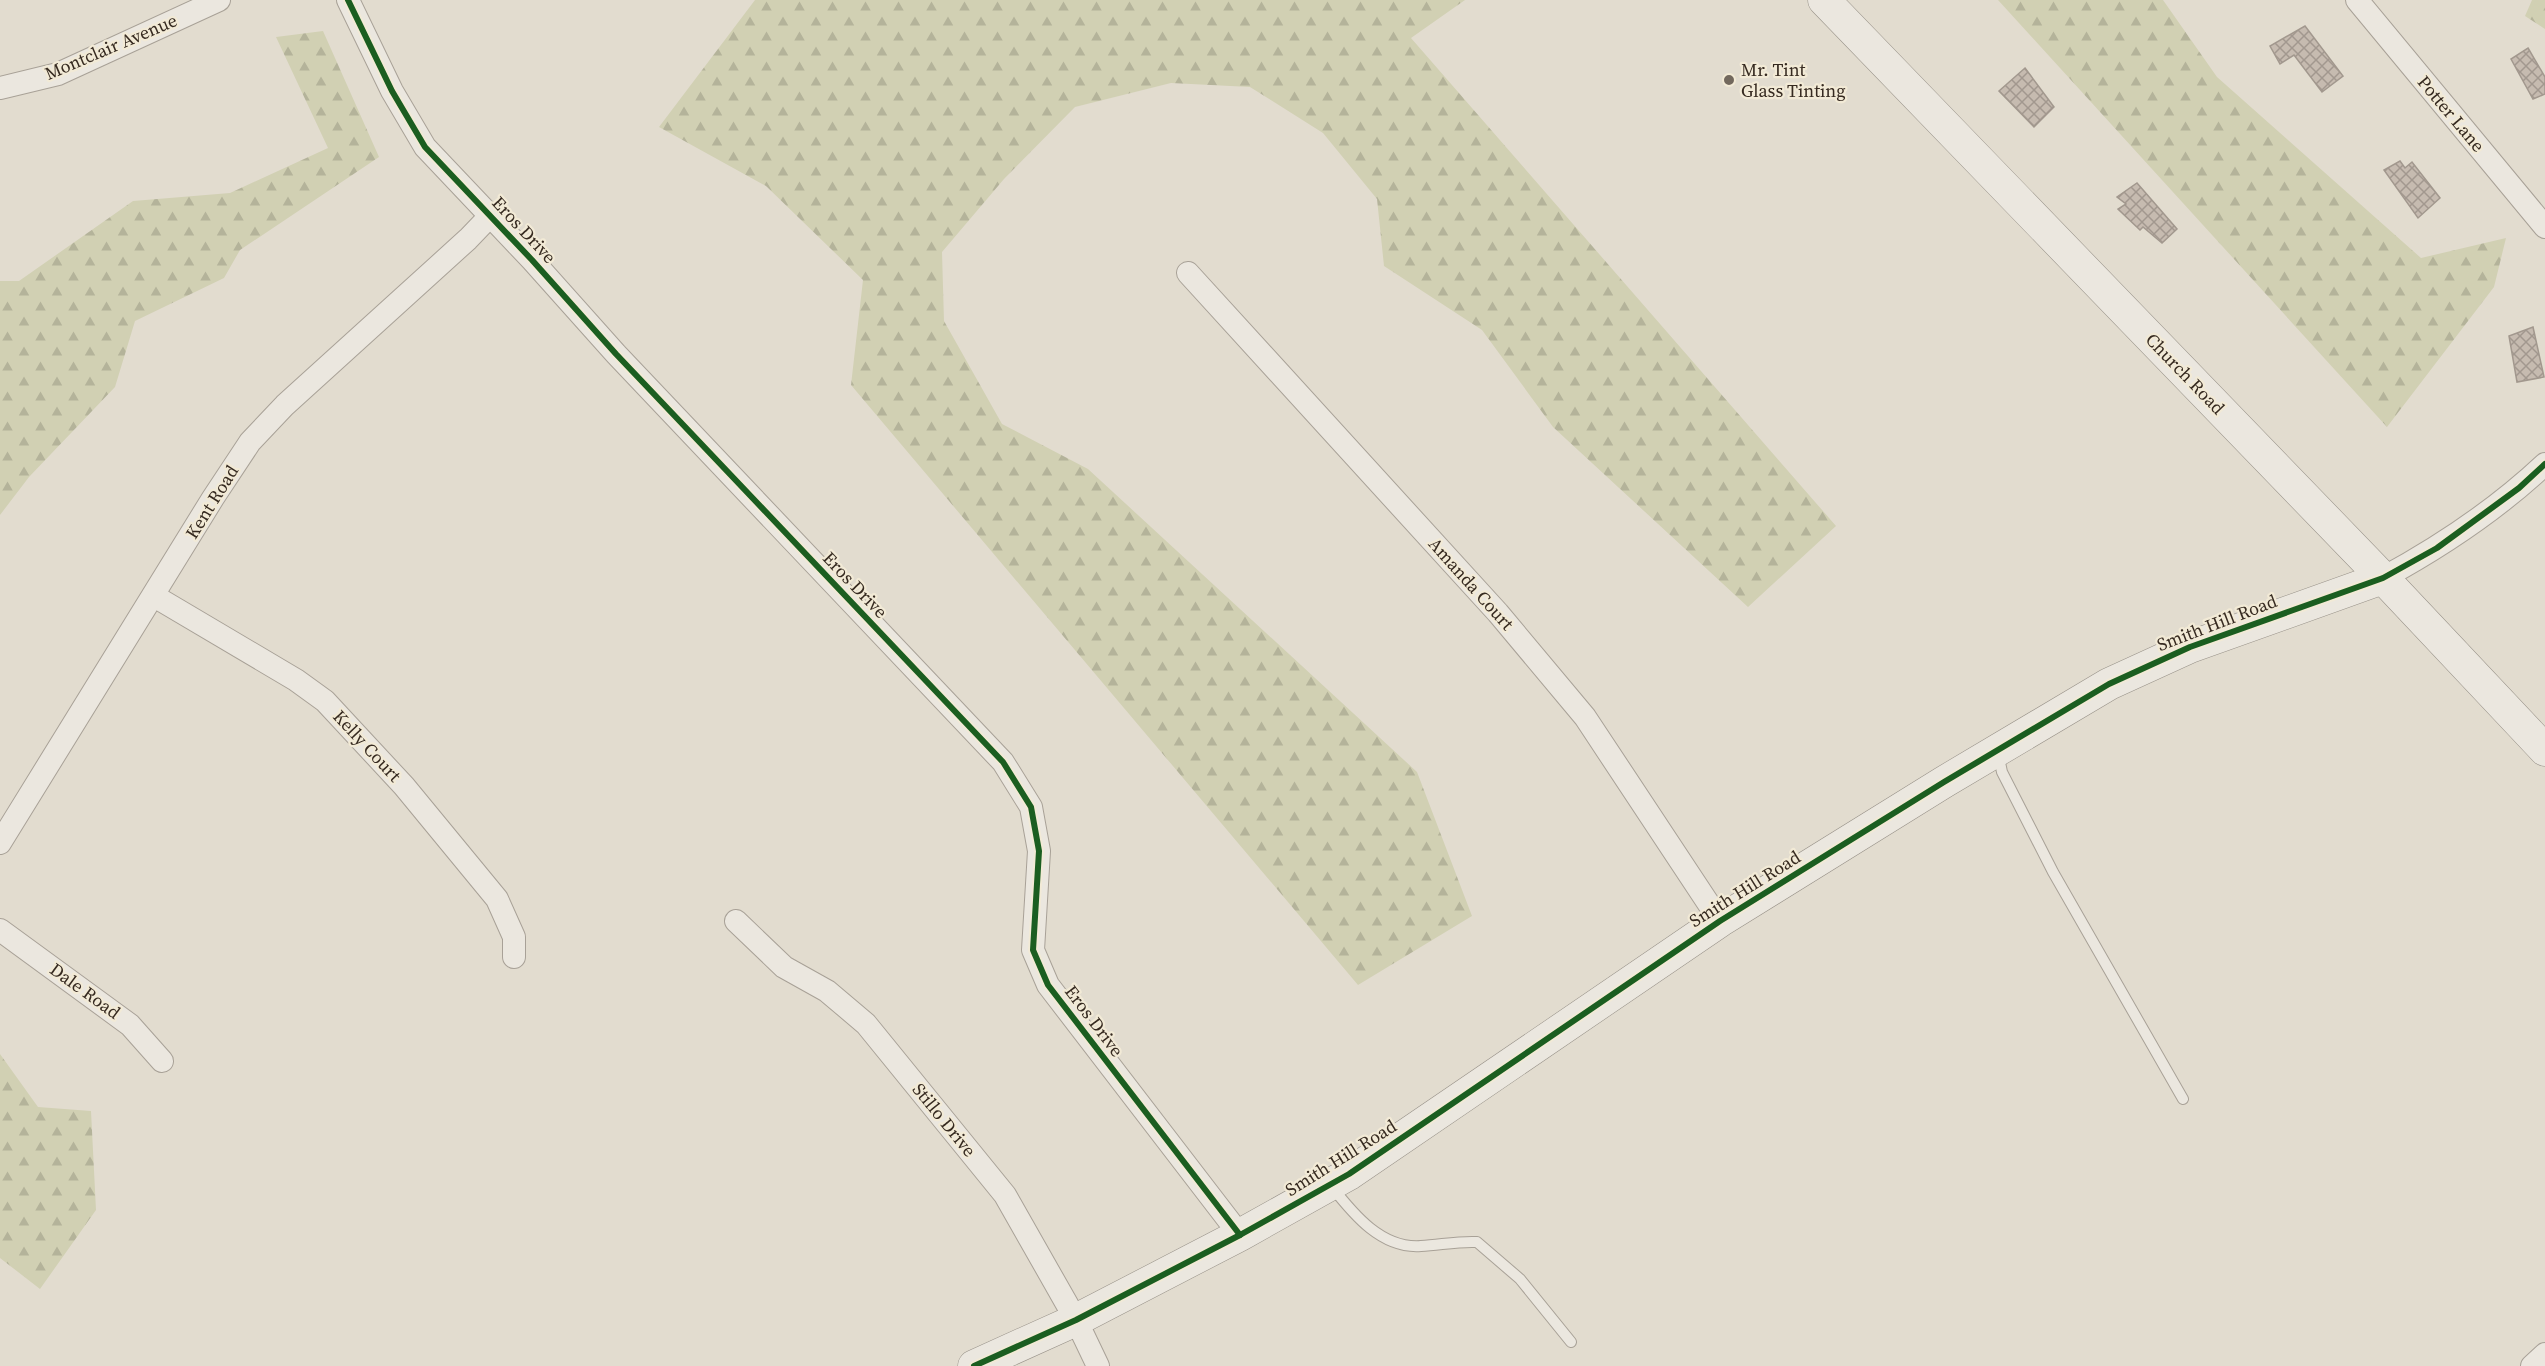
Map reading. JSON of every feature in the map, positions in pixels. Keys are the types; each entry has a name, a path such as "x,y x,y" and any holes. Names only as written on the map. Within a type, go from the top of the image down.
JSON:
{"street":[{"name":"Montclair Avenue","path":"0,88 58,74 219,0"},
{"name":"Eros Drive","path":"348,0 392,91 425,147 624,363 1003,762 1031,807 1039,851 1033,950 1048,985 1240,1235"},
{"name":"Church Road","path":"1824,0 2383,578 2545,750"},
{"name":"Potter Lane","path":"2358,0 2545,227"},
{"name":"Kent Road","path":"0,843 250,442 285,405 468,238 490,215"},
{"name":"Amanda Court","path":"1188,273 1498,613 1585,717 1720,921"},
{"name":"Smith Hill Road","path":"974,1366 1076,1320 1240,1235 1330,1184 1720,921 2109,684 2190,646 2383,578 2438,548 2519,488 2545,464"},
{"name":"Kelly Court","path":"154,596 296,680 325,701 404,786 498,898 514,937 514,957"},
{"name":"Stillo Drive","path":"736,921 784,967 827,991 866,1024 1005,1195 1076,1320 1098,1366"},
{"name":"Dale Road","path":"0,930 130,1025 162,1061"},
{"path":"2532,1366 2545,1354"}],"lane":[{"path":"1998,750 2002,772 2053,872 2183,1099"},
{"path":"1330,1184 1355,1216 1376,1233 1396,1242 1419,1247 1463,1241 1477,1242 1520,1279 1571,1342"}],"green space":[{"path":"755,0 1465,0 1411,38 1836,526 1748,607 1553,427 1482,330 1384,266 1377,199 1323,133 1250,87 1171,83 1075,107 1004,179 942,252 944,321 1002,424 1088,469 1417,772 1472,916 1358,985 851,385 863,280 766,186 659,127"},
{"path":"1998,0 2163,0 2217,77 2421,258 2506,238 2494,287 2387,427"},
{"path":"2532,0 2545,0 2545,29 2525,16"},
{"path":"323,31 379,157 240,250 224,278 135,321 115,387 29,477 0,515 0,281 19,281 133,201 230,193 328,148 276,37"},
{"path":"0,1054 38,1107 91,1111 96,1210 40,1289 0,1258"}],"building":[{"path":"2305,26 2343,76 2322,92 2294,55 2280,64 2270,46"},
{"path":"2528,48 2545,77 2545,94 2533,99 2511,59"},
{"path":"2025,68 2054,107 2034,127 1999,91"},
{"path":"2400,161 2405,168 2412,162 2440,198 2418,218 2384,170"},
{"path":"2137,183 2177,229 2162,243 2143,227 2140,230 2118,209 2126,204 2117,197"},
{"path":"2533,327 2544,377 2517,382 2509,336"}],"cycle path":[{"path":"348,0 392,91 425,147 532,260 616,354 1003,762 1031,807 1039,851 1033,950 1048,985 1240,1235"},
{"path":"974,1366 1076,1320 1240,1235 1349,1174 1720,921 1944,782 2109,684 2190,647 2383,578 2437,548 2519,488 2545,464"}],"place":[{"name":"Mr. Tint Glass Tinting","path":"1729,80"}]}
